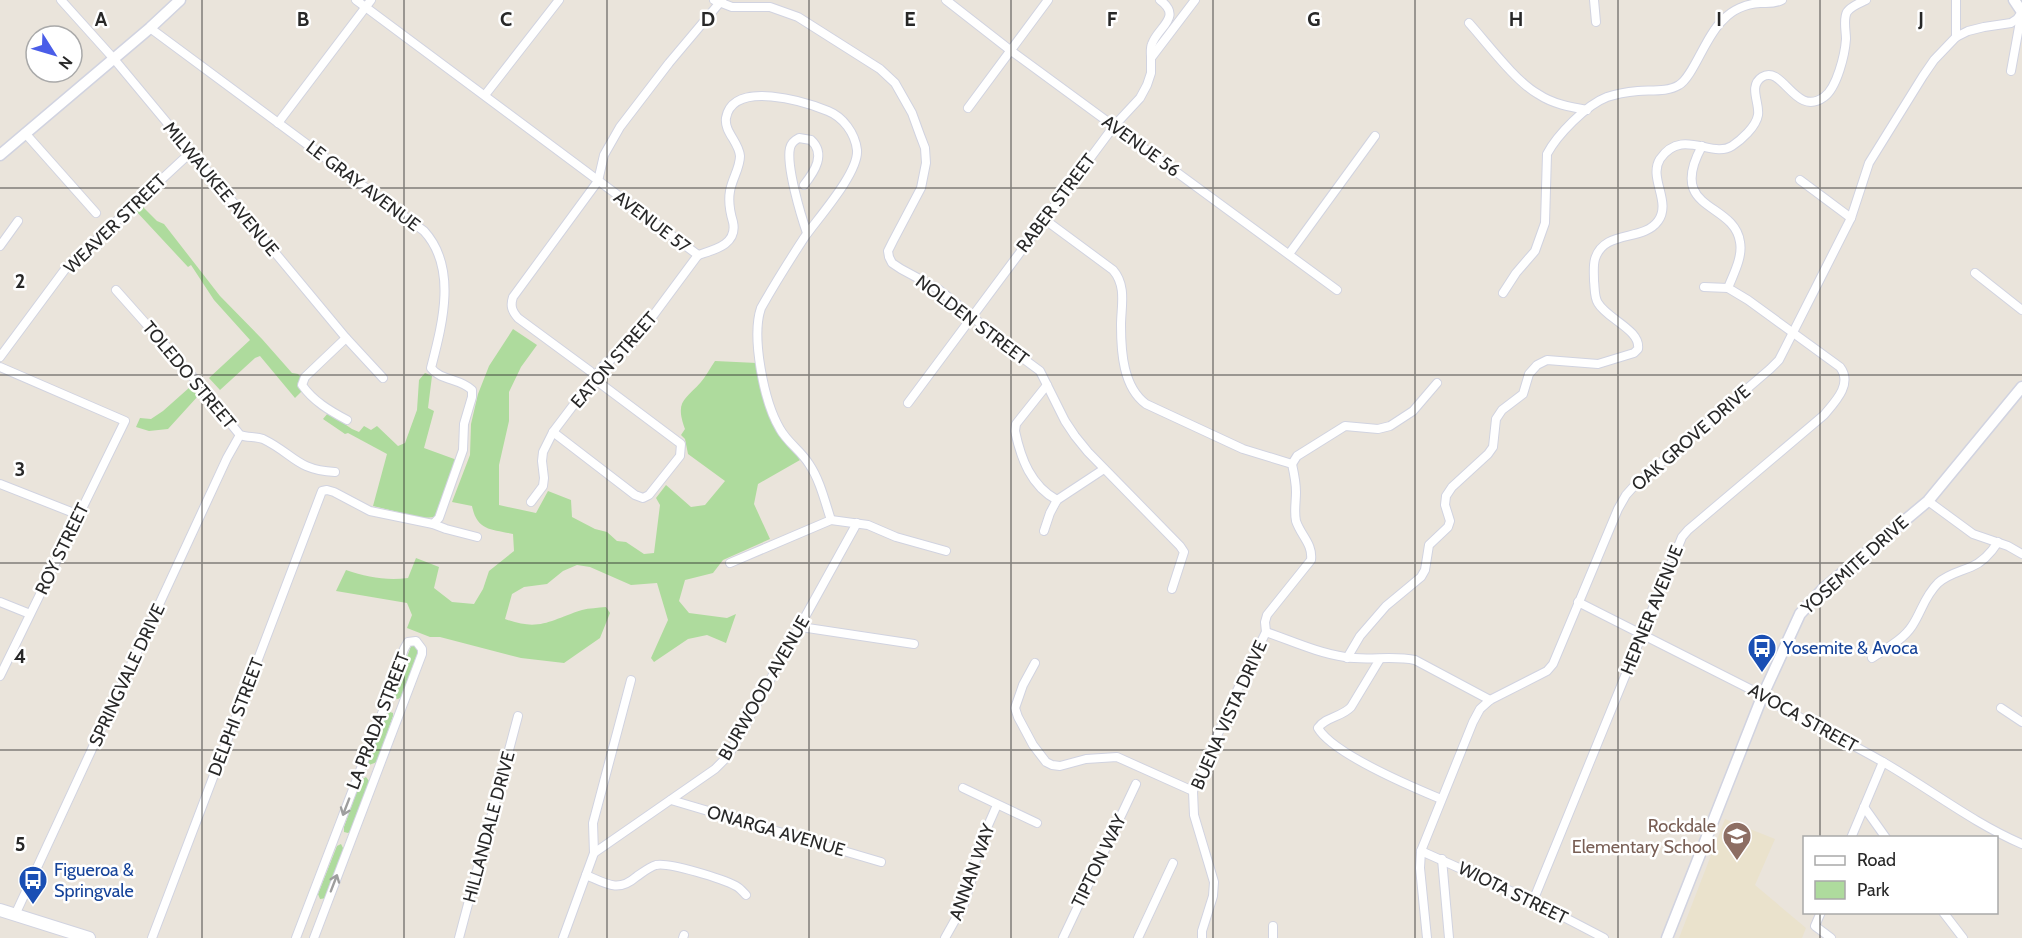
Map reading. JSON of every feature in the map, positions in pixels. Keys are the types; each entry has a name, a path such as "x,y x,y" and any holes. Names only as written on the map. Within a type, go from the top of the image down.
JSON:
{"main road":[{"path":"0,911 89,938"}],"street":[{"name":"MILWAUKEE AVENUE","path":"62,0 114,59 346,338 383,378"},
{"path":"0,155 180,0"},
{"name":"AVENUE 57","path":"356,0 368,4 484,95 698,255 725,245 730,239 734,224 730,215 730,190 740,155 727,127 726,119 735,104 742,99 758,95 778,96 827,111 845,122 857,151 854,164 834,199 807,233 760,308 756,333 772,412 780,430 809,465 821,490 831,520"},
{"path":"484,95 559,0"},
{"name":"AVENUE 56","path":"946,0 1010,50 1337,290"},
{"path":"968,108 1048,0"},
{"name":"RABER STREET","path":"908,403 1114,126 1140,98 1151,73 1151,58 1195,0"},
{"path":"1594,0 1596,22"},
{"path":"1503,293 1535,251 1545,223 1547,154 1560,136 1587,110 1606,98 1626,92 1666,89 1681,84 1687,78 1707,40 1734,10 1748,5 1770,4 1782,0"},
{"path":"1347,658 1360,636 1386,606 1421,577 1425,570 1429,544 1448,527 1450,521 1445,505 1446,496 1452,487 1493,447 1497,419 1502,410 1523,394 1529,374 1537,365 1547,360 1598,364 1634,353 1638,349 1639,344 1636,337 1597,302 1593,267 1595,257 1608,242 1642,232 1658,222 1663,207 1656,170 1664,154 1681,145 1693,144 1725,149 1732,146 1755,123 1758,114 1754,93 1756,84 1768,75 1781,80 1795,97 1802,100 1815,102 1823,98 1830,91 1844,54 1846,13 1851,7 1866,0"},
{"path":"1956,0 1956,37"},
{"path":"2011,71 2022,12 2014,0"},
{"path":"553,432 635,495 643,498 649,495 680,456 681,444 590,371 518,318 512,308 513,297 598,181 604,155 620,127 718,1"},
{"name":"NOLDEN STREET","path":"718,1 744,8 770,7 798,16 880,69 895,84 907,104 920,135 926,163 921,188 892,241 888,251 889,258 892,263 938,289 997,339 1040,371 1075,436 1184,552 1172,589"},
{"path":"1151,58 1152,44 1170,15 1163,3"},
{"path":"278,123 368,4"},
{"name":"OAK GROVE DRIVE","path":"1427,938 1420,868 1421,851 1480,709 1490,700 1548,670 1553,664 1626,495 1775,365 1851,218 1869,164 1934,60 1956,37 1984,27 2009,24 2015,21 2022,12"},
{"path":"1469,23 1536,94 1563,105 1587,110"},
{"name":"LE GRAY AVENUE","path":"150,28 424,231 430,238 443,262 444,289 442,322 430,368 441,376 468,386 472,390 472,398 465,416 463,450 439,518 433,524"},
{"path":"25,133 96,213"},
{"path":"1289,254 1375,136"},
{"path":"804,184 818,161 818,150 811,140 800,138 790,149 801,216 807,233"},
{"path":"1702,146 1692,170 1695,191 1701,200 1730,223 1740,242 1740,252 1728,288"},
{"name":"WEAVER STREET","path":"0,357 66,268 190,153"},
{"path":"1800,180 1851,218"},
{"path":"1044,219 1113,270 1119,277 1124,361 1132,389 1138,398 1146,404 1244,449 1292,464 1298,456 1345,426 1378,429 1390,426 1413,411 1437,383"},
{"path":"0,246 18,221"},
{"name":"EATON STREET","path":"531,502 543,486 543,452 553,432 611,358 628,348 635,340 698,255"},
{"path":"1975,273 2022,310"},
{"path":"1704,287 1728,288 1749,300 1792,334"},
{"name":"TOLEDO STREET","path":"116,290 188,371 240,435 262,438 304,466 320,471 335,472"},
{"name":"HEPNER AVENUE","path":"1533,901 1682,537 1824,415 1842,391 1845,381 1840,367 1792,334"},
{"path":"346,338 305,377 302,385 307,393 323,406 346,420"},
{"name":"ROY STREET","path":"0,367 125,421 0,676"},
{"path":"1047,385 1016,424 1014,431 1031,478 1042,490 1057,500"},
{"name":"YOSEMITE DRIVE","path":"1667,938 1762,697 1794,624 1807,604 1928,501 2020,393"},
{"name":"SPRINGVALE DRIVE","path":"15,915 222,469 240,435"},
{"name":"BUENA VISTA DRIVE","path":"1202,938 1213,896 1214,882 1194,815 1193,790 1266,632 1265,622 1268,615 1311,561 1309,544 1297,523 1295,514 1296,483 1292,464"},
{"path":"1044,531 1057,500 1104,469"},
{"path":"0,484 79,515"},
{"name":"DELPHI STREET","path":"152,938 322,491 327,490 370,511 433,524"},
{"path":"1928,501 1973,534 2008,546 2022,554"},
{"path":"730,563 831,520 868,525 896,537 946,551"},
{"name":"BURWOOD AVENUE","path":"594,853 715,769 728,756 857,523"},
{"path":"433,524 477,537"},
{"path":"1872,658 1904,636 1911,628 1926,598 1941,581 1953,573 1981,562 1998,542"},
{"path":"0,602 30,614"},
{"name":"AVOCA STREET","path":"1578,602 1883,762 1996,833 2022,844"},
{"path":"801,627 914,644"},
{"path":"1266,632 1325,653 1347,658 1403,657 1414,660 1490,700"},
{"name":"LA PRADA STREET","path":"296,938 386,703 404,649 408,642 416,641 422,649 422,654 314,938"},
{"path":"1380,659 1347,712 1323,722 1318,728 1322,735 1335,746 1365,764 1441,800"},
{"path":"1035,663 1023,685 1015,708 1033,745 1046,762 1060,766 1086,759 1117,757 1193,790"},
{"path":"563,938 594,853 593,823 631,680"},
{"path":"386,703 400,708"},
{"path":"2001,708 2022,722"},
{"name":"HILLANDALE DRIVE","path":"459,938 518,716"},
{"path":"1851,836 1883,762"},
{"path":"360,770 375,775"},
{"name":"TIPTON WAY","path":"1063,938 1136,784"},
{"path":"963,788 1037,823"},
{"name":"ONARGA AVENUE","path":"671,800 881,862"},
{"name":"ANNAN WAY","path":"945,938 964,904 979,846 997,805"},
{"path":"1863,807 1885,836"},
{"path":"335,836 350,841"},
{"name":"WIOTA STREET","path":"1421,851 1533,901 1604,938"},
{"path":"1442,859 1449,938"},
{"path":"1138,938 1173,862"},
{"path":"586,875 614,887 629,884 643,872 657,865 680,868 721,879 738,887 746,895"},
{"path":"310,901 325,907"},
{"path":"1820,914 1815,926 1831,938"},
{"path":"1945,914 1963,938"},
{"path":"1273,926 1273,938"}],"shaded area":[{"name":"Rockdale Elementary School","path":"1725,819 1775,839 1755,885 1806,928 1802,938 1679,938"}],"green space":[{"path":"141,205 157,221 164,224 220,296 292,373 301,377 303,390 295,398 260,356 220,390 209,378 250,340 214,300 191,265 188,267 135,210"},
{"path":"513,329 537,345 521,367 509,392 509,421 499,465 499,505 536,513 548,491 571,500 572,517 595,529 607,532 617,541 626,542 644,554 654,553 660,505 656,498 666,485 691,507 705,505 725,481 688,454 685,439 681,435 685,429 681,413 683,402 703,380 715,361 757,363 767,406 800,460 758,484 754,504 770,539 723,560 713,573 685,580 679,601 689,613 727,618 736,614 726,643 707,635 688,639 654,662 651,658 668,620 657,583 631,585 590,567 577,565 563,571 547,584 524,587 512,594 505,619 536,625 582,610 606,607 610,613 600,638 564,663 521,658 440,637 430,637 407,628 412,615 407,603 336,591 346,570 377,578 408,578 416,558 439,567 434,588 452,602 474,604 483,589 489,571 514,551 513,534 486,528 477,520 472,506 452,502 470,455 471,424 478,394 489,366"},
{"path":"425,373 432,376 428,408 434,411 424,448 457,460 435,517 423,518 373,506 387,454 348,433 345,434 323,419 328,413 359,432 364,426 371,430 377,426 398,446 405,443 417,410 419,380"},
{"path":"190,387 198,396 168,429 149,431 136,427 140,418 151,419"},
{"path":"416,645 419,649 401,697 395,698 393,695 411,646"},
{"path":"387,711 393,713 393,716 377,762 369,765 367,762"},
{"path":"366,777 369,781 351,831 344,832 361,780"},
{"path":"341,844 344,850 327,898 320,899 318,894 337,846"}],"place":[{"name":"Yosemite & Avoca","path":"1762,674"},
{"name":"Rockdale Elementary School","path":"1737,862"},
{"name":"Figueroa & Springvale","path":"33,906"}]}
